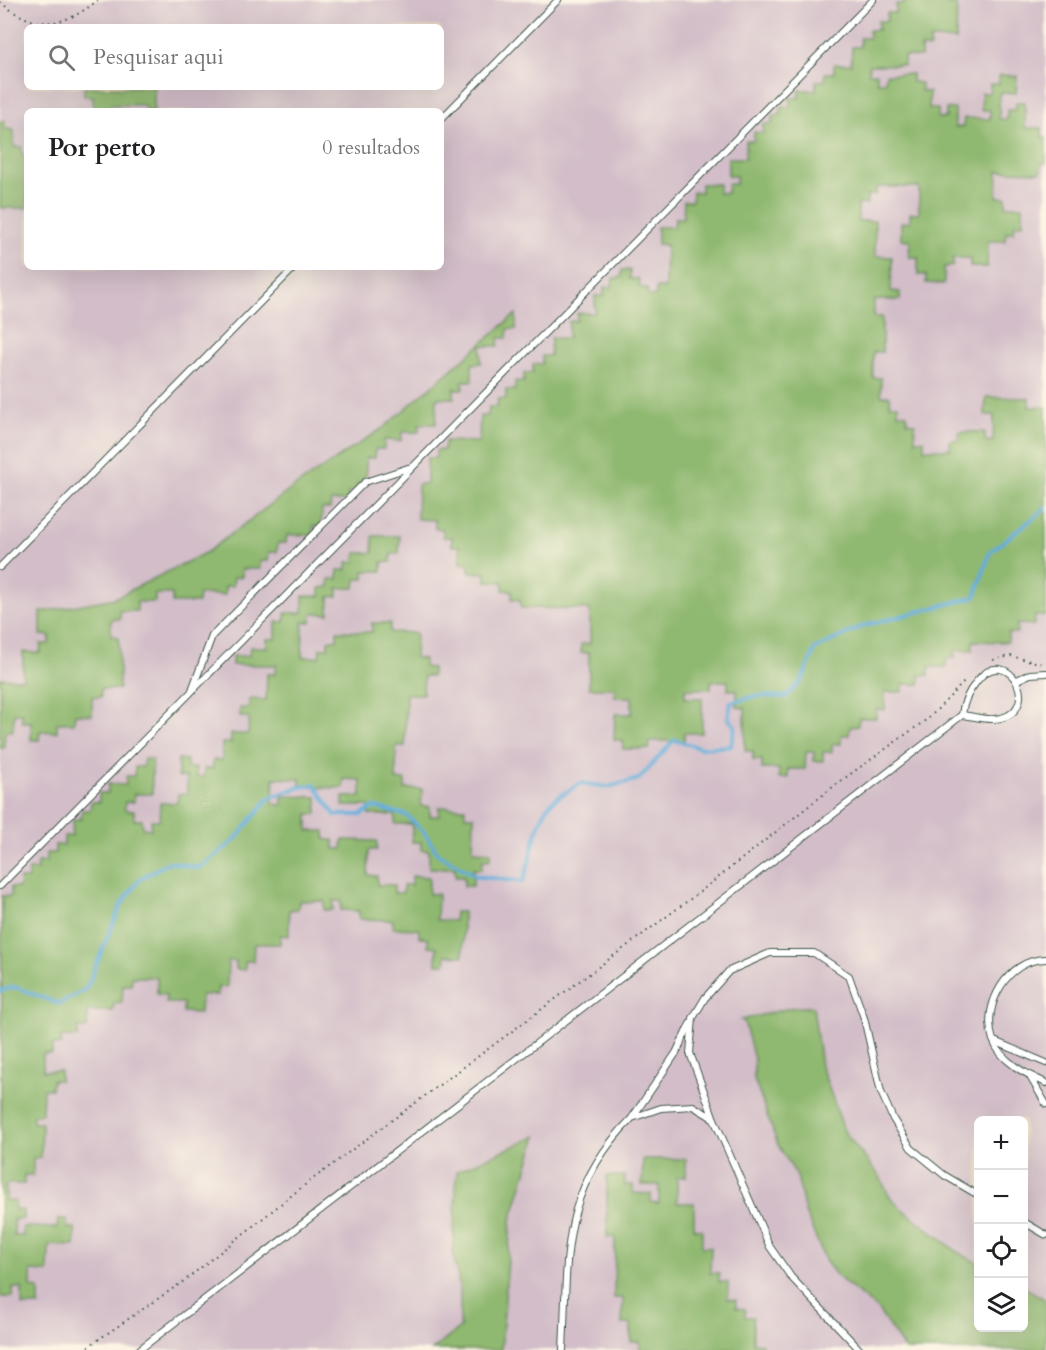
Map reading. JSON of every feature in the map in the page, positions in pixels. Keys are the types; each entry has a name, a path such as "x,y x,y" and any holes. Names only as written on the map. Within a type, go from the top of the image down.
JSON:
{"lane":[{"path":"444,116 558,0"},
{"path":"0,886 873,0"},
{"path":"0,567 292,270"},
{"path":"192,692 212,636 365,482 414,466"},
{"path":"139,1350 962,715 968,693 985,672 997,669 1011,673 1017,680 1021,692 1019,705 1009,716 993,720 962,715"},
{"path":"1017,680 1030,674 1046,673"},
{"path":"563,1350 572,1220 581,1190 599,1157 632,1118 676,1053 705,998 729,971 770,953 814,953 849,976 864,1018 881,1092 910,1148 944,1175 974,1193"},
{"path":"1046,954 1013,971 998,990 989,1015 993,1041 1009,1062 1046,1083"},
{"path":"1036,959 1046,959"},
{"path":"693,1018 690,1053 714,1119 770,1247 791,1277 860,1350"},
{"path":"993,1041 1046,1063"},
{"path":"1029,1075 1046,1104"},
{"path":"632,1118 661,1108 693,1106 714,1119"},
{"path":"1027,1224 1046,1235"}],"path":[{"path":"0,2 15,14 50,24 78,16 98,0"},
{"path":"986,664 1011,656 1043,664 1046,668"},
{"path":"83,1350 184,1281 316,1177 701,891 838,783 930,717 969,676"}],"shaded area":[{"path":"0,0 1046,0 1046,1350 0,1350"}],"green space":[{"path":"905,0 948,0 948,5 957,5 956,40 930,39 930,48 921,48 921,57 904,56 904,65 869,65 869,73 877,73 877,82 885,82 886,74 912,74 912,82 921,83 921,91 929,92 929,109 938,109 938,118 946,118 946,109 955,109 955,127 963,127 964,118 990,119 990,110 981,110 982,93 990,93 990,84 999,84 999,75 1017,76 1016,93 999,93 999,119 1007,119 1007,110 1016,110 1016,102 1025,102 1025,128 1042,128 1042,137 1046,137 1046,163 1041,163 1041,172 998,171 997,197 1006,197 1006,206 1023,206 1023,224 1015,224 1014,232 1006,232 1005,241 988,241 987,267 970,267 970,258 953,258 953,266 944,267 944,284 926,283 926,275 918,275 918,257 909,257 910,240 901,239 901,222 910,222 910,213 919,213 919,187 876,187 875,195 867,195 867,204 858,204 858,221 875,221 875,256 892,257 891,291 900,292 900,300 874,300 874,317 882,317 882,352 873,352 873,378 881,378 881,396 890,396 890,405 898,405 898,413 907,414 907,422 915,423 915,440 924,440 924,449 950,449 950,440 959,440 959,432 985,432 985,441 993,441 994,415 985,415 986,397 1029,398 1029,407 1046,407 1046,616 1035,616 1034,625 1017,624 1017,633 1008,633 1008,642 973,641 973,650 955,650 955,658 947,658 946,667 929,667 929,675 920,675 920,684 903,684 903,692 885,692 885,710 876,709 876,718 859,718 858,726 850,727 849,735 841,735 841,744 832,744 832,752 823,752 823,761 814,761 814,752 806,752 805,769 788,769 788,778 779,778 779,769 762,769 762,760 753,760 753,751 745,751 745,708 737,707 737,690 728,690 728,681 711,681 711,689 685,689 685,698 702,698 702,733 684,733 684,741 649,741 649,749 623,749 623,740 614,740 615,714 632,714 632,697 615,697 615,688 589,688 589,653 581,653 581,644 590,644 590,609 521,608 520,600 512,599 512,591 503,590 503,582 486,581 486,573 469,572 469,564 460,563 460,546 452,546 452,537 443,537 443,529 435,528 435,520 417,519 418,484 427,484 427,458 436,458 436,450 444,450 445,441 479,442 480,416 488,416 489,407 497,407 498,399 506,399 506,390 515,390 515,381 524,382 524,373 533,373 533,364 542,364 542,356 550,356 551,338 568,338 569,321 577,321 577,313 595,313 595,296 604,296 604,287 612,287 613,278 621,278 622,270 630,270 630,279 639,279 639,287 647,288 648,296 656,296 656,288 665,288 666,245 657,244 657,227 674,227 675,218 683,218 684,201 692,201 693,192 701,192 701,184 719,184 719,193 727,193 728,184 736,184 736,176 728,176 728,158 745,158 746,141 754,141 754,132 763,133 763,124 772,124 772,115 781,115 781,107 790,107 790,98 799,98 799,90 816,90 816,81 825,81 825,73 834,73 834,64 851,64 852,47 860,47 860,38 869,38 869,30 878,30 878,21 887,21 887,13 896,13 896,4 904,4"},
{"path":"84,90 154,90 154,108 145,108 145,105 111,105 110,108 93,108 93,96 84,96"},
{"path":"0,121 5,121 5,129 14,130 14,147 22,147 22,156 24,156 24,208 0,208"},
{"path":"516,314 516,329 508,329 507,338 499,338 498,346 481,346 481,363 472,364 472,381 463,381 463,389 454,389 454,398 437,398 436,424 419,424 419,432 402,432 401,441 384,440 384,449 375,449 375,458 366,458 366,484 357,484 357,492 348,492 348,501 331,501 330,509 322,509 321,527 313,526 313,535 287,535 286,543 278,543 277,552 269,552 268,561 260,561 260,569 242,569 242,577 234,577 233,586 225,586 225,595 199,594 198,603 172,603 172,594 155,594 155,602 137,602 137,611 120,611 120,619 111,619 111,636 119,637 119,689 101,689 101,697 92,697 92,715 75,714 74,723 57,723 57,732 40,731 39,740 31,740 31,722 22,722 22,713 14,713 13,731 5,731 4,748 0,748 0,678 23,679 23,652 40,653 41,644 49,644 50,636 41,635 41,612 115,598 207,552 294,487 383,428"},
{"path":"373,536 400,536 399,554 391,554 391,562 382,562 382,571 364,571 364,579 356,579 355,588 338,588 338,596 329,597 329,614 312,613 311,622 303,622 302,657 319,657 320,648 328,648 328,640 337,640 337,631 372,632 372,623 390,623 390,632 416,633 415,658 424,659 424,667 432,668 432,676 424,676 423,694 406,694 405,746 396,746 396,780 405,780 405,789 422,789 421,806 430,807 430,816 439,816 439,807 465,808 465,816 474,816 473,851 491,852 490,860 482,860 482,869 473,869 473,886 464,886 464,877 455,877 455,868 429,868 429,851 421,850 421,842 412,842 412,824 395,824 395,815 369,815 369,806 343,806 343,797 361,797 361,780 344,779 343,788 300,787 300,779 274,778 273,804 282,805 282,796 317,797 317,814 308,814 308,831 325,831 325,840 334,840 334,849 342,849 343,840 377,841 377,850 369,850 368,875 377,876 377,885 394,885 394,893 403,893 403,885 412,885 412,876 429,877 429,894 438,894 437,920 454,921 455,912 463,912 463,956 446,955 445,964 436,964 437,947 428,946 428,938 419,937 419,929 393,928 393,920 359,919 359,911 341,910 341,901 333,901 333,910 324,910 324,901 299,901 298,909 289,910 289,936 280,935 280,944 254,944 253,961 245,961 245,970 236,969 236,961 228,961 227,987 218,987 218,995 201,995 200,1013 183,1012 183,1003 166,1003 166,995 157,994 157,977 132,977 131,985 123,985 122,1002 114,1003 113,1011 88,1011 87,1028 78,1028 78,1037 61,1037 61,1045 52,1045 52,1054 43,1054 43,1071 60,1071 60,1080 52,1080 51,1089 43,1089 42,1114 33,1115 33,1123 42,1123 41,1158 33,1158 33,1175 24,1175 24,1184 6,1184 6,1201 15,1201 15,1210 23,1210 23,1219 14,1219 14,1236 23,1236 23,1227 57,1228 58,1219 67,1219 67,1228 75,1228 75,1246 49,1245 48,1272 31,1271 31,1288 39,1289 39,1306 22,1306 22,1288 13,1288 13,1297 0,1297 2,896 11,896 11,887 19,888 20,879 28,879 29,870 37,870 37,862 46,862 46,853 55,853 55,845 64,845 64,836 72,836 73,819 81,819 82,810 90,810 91,802 99,802 99,793 108,793 108,784 126,785 126,776 134,776 135,767 143,767 144,759 152,759 152,794 134,794 134,802 125,802 125,810 134,811 134,820 142,820 143,828 151,829 151,820 160,820 160,803 177,803 178,794 187,794 187,777 178,777 178,759 187,760 187,768 196,768 196,777 204,777 204,769 213,769 213,760 222,760 222,743 231,743 231,734 248,734 249,717 240,717 240,708 249,708 249,699 266,700 267,674 275,674 276,665 232,665 232,656 249,656 250,647 267,647 267,639 276,639 276,622 285,622 285,613 303,613 303,596 320,596 320,588 329,587 329,579 338,579 338,570 347,570 347,562 355,562 356,553 373,553"},
{"path":"794,1007 813,1007 821,1066 845,1133 880,1177 888,1194 901,1208 959,1253 974,1261 974,1332 1028,1332 1028,1289 1046,1300 1046,1350 905,1350 878,1310 837,1276 826,1262 805,1212 797,1176 778,1145 754,1079 754,1059 744,1021 741,1020"},
{"path":"537,1136 511,1221 501,1350 432,1350 460,1328 460,1290 453,1251 457,1171"},
{"path":"643,1159 686,1159 686,1177 677,1177 677,1203 694,1203 694,1229 702,1229 702,1247 711,1247 710,1273 719,1273 719,1282 728,1282 728,1299 736,1300 736,1308 745,1309 745,1317 753,1317 753,1343 762,1344 762,1350 640,1350 640,1342 631,1342 631,1324 622,1324 623,1298 614,1298 615,1237 607,1237 607,1176 625,1176 625,1185 633,1185 633,1193 651,1194 651,1202 659,1203 659,1185 642,1185"}],"waterway":[{"path":"0,991 15,987 59,1004 86,989 121,905 140,879 169,862 199,868 234,841 269,798 300,787 315,785 335,815 361,815 374,807 406,815 424,832 438,854 476,876 523,882 540,823 549,805 556,799 581,783 608,787 639,779 674,740 701,748 731,746 735,726 728,718 731,702 757,696 785,697 801,682 815,649 863,626 975,597 990,552 1046,508"}]}
